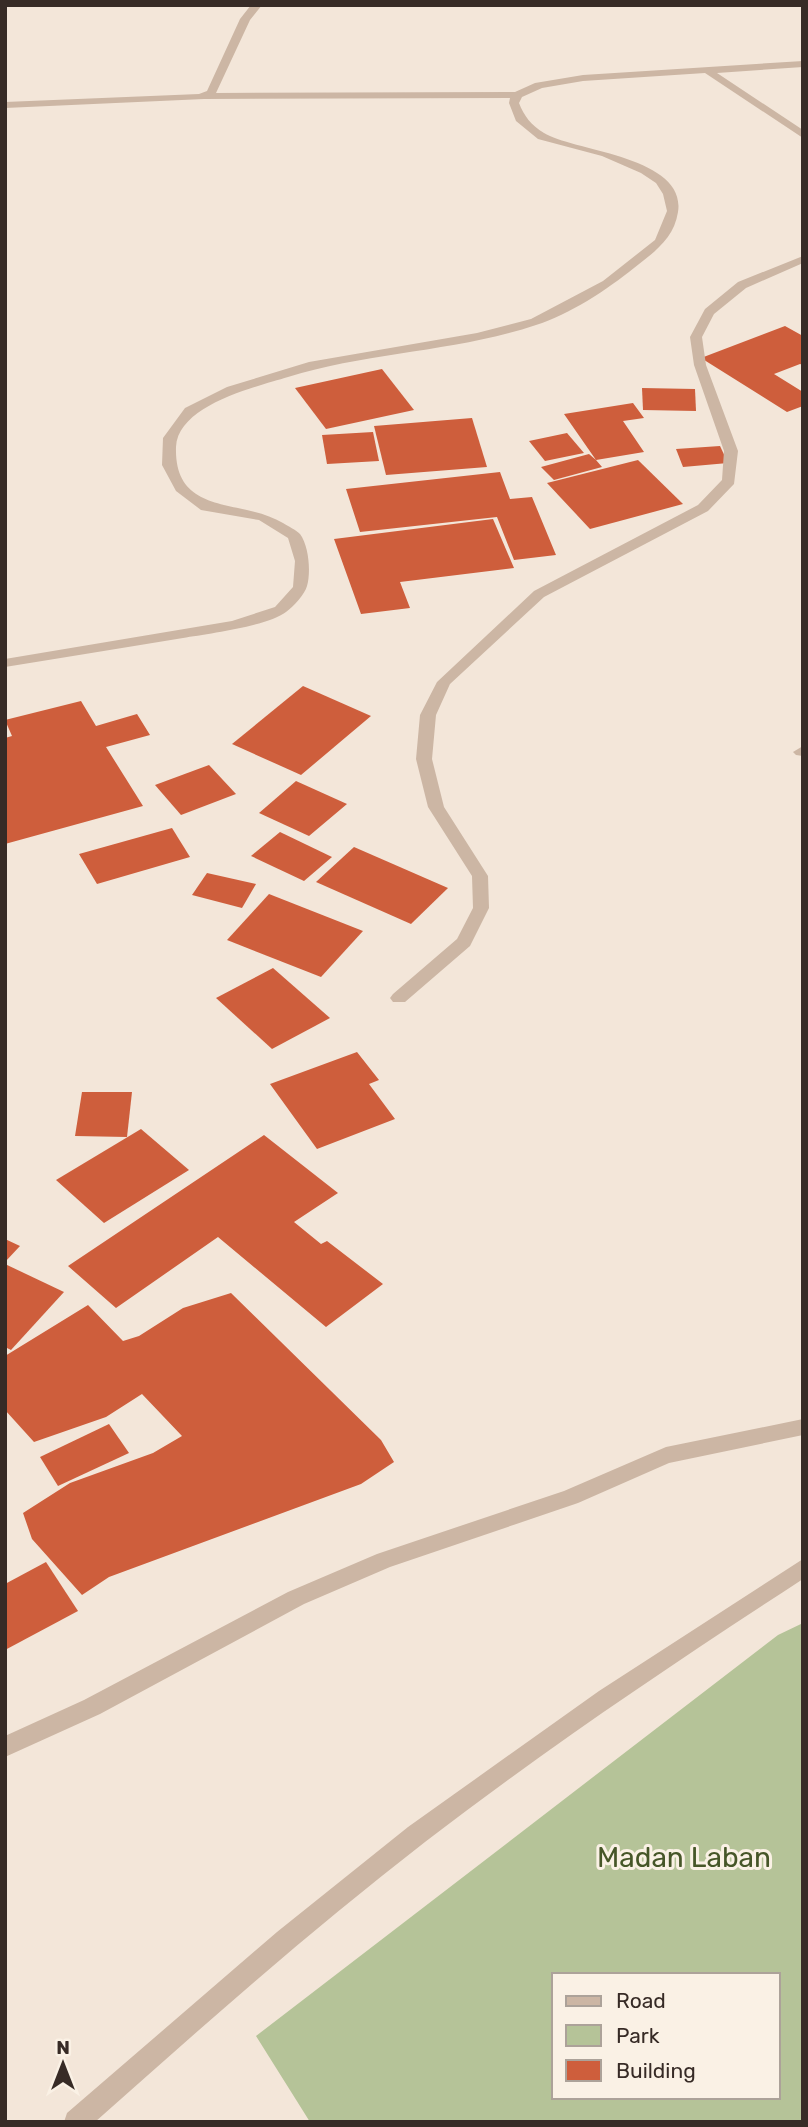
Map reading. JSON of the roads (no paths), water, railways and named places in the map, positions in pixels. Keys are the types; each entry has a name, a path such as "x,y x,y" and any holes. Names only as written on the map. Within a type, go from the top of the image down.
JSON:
{"street":[{"path":"203,96 211,93 244,19 257,5"},
{"path":"5,105 203,96 517,94 539,85 583,78 803,64"},
{"path":"708,71 801,136"},
{"path":"5,663 234,625 280,610 300,587 302,561 294,536 263,517 206,507 181,488 169,465 170,438 190,411 232,390 313,365 478,337 535,322 607,284 660,242 673,211 669,194 660,181 645,171 606,154 542,137 520,119 514,103 517,94"},
{"path":"399,998 464,942 481,908 480,876 436,807 424,760 428,715 444,682 540,594 703,508 729,481 731,451 700,365 696,337 709,312 742,285 803,259"},
{"path":"5,1747 92,1707 296,1598 384,1560 571,1497 666,1455 803,1427"},
{"path":"76,2122 244,1975 416,1835 654,1664 803,1568"}],"park label":[{"name":"Madan Laban","path":"684,1857"}]}
